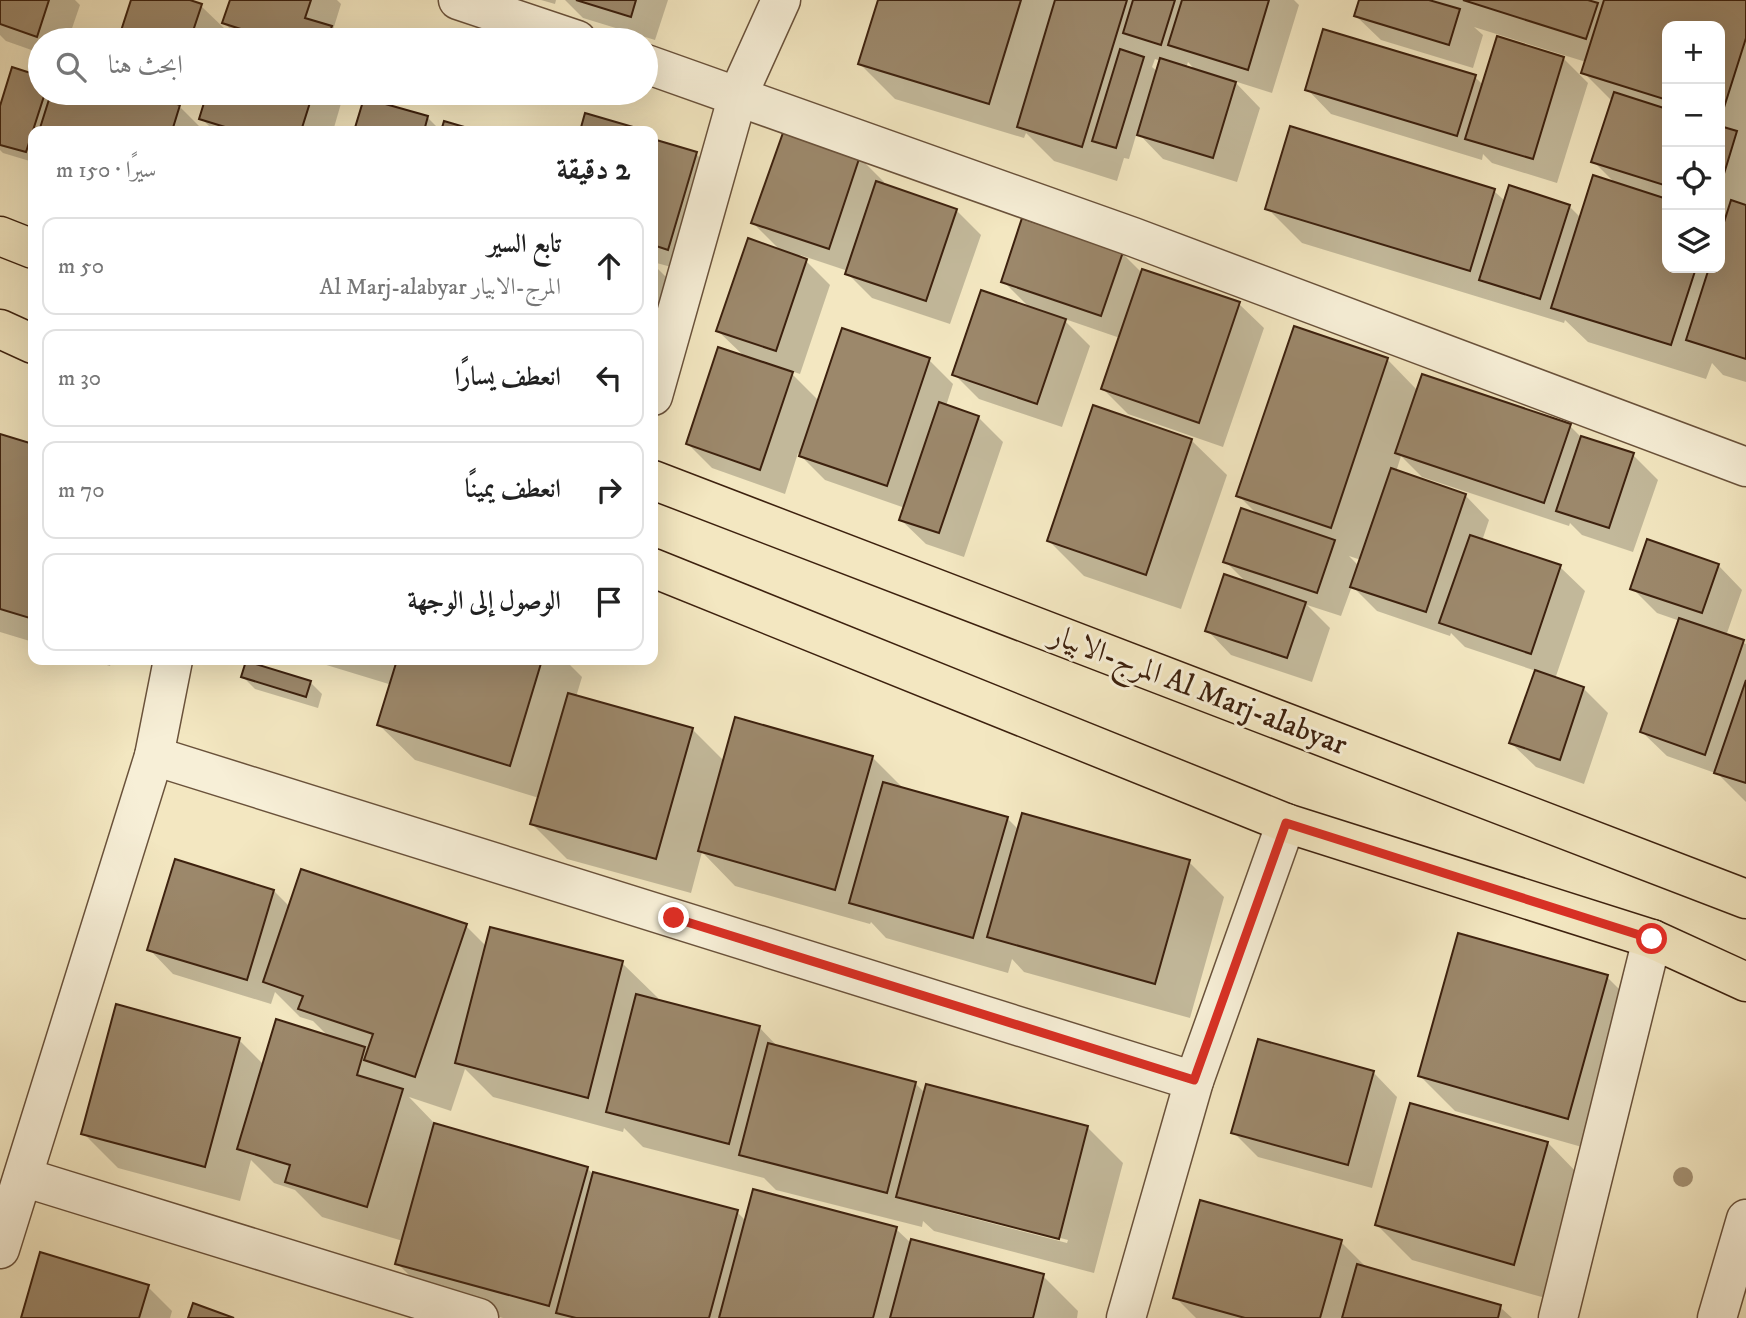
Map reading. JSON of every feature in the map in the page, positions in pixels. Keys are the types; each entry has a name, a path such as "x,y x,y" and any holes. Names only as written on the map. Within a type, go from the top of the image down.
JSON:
{"main road":[{"path":"0,236 28,247"},
{"path":"0,329 28,342"},
{"name":"المرج-الابيار Al Marj-alabyar","path":"658,482 1746,899"},
{"path":"658,570 1286,823 1652,939 1746,982"}],"street":[{"path":"458,0 541,28"},
{"path":"658,378 738,95 781,0"},
{"path":"658,68 1133,237 1746,467"},
{"path":"0,1249 154,756 172,665"},
{"path":"154,756 1194,1080"},
{"path":"1126,1318 1194,1080 1286,823"},
{"path":"1558,1318 1652,939"},
{"path":"23,1177 437,1312 479,1318"},
{"path":"1717,1318 1746,1219"}],"building":[{"path":"0,0 49,0 40,28 28,28 28,34 0,24"},
{"path":"131,0 190,0 202,4 194,28 122,28"},
{"path":"230,0 311,0 305,18 332,26 238,28 222,23"},
{"path":"576,0 636,0 631,17"},
{"path":"878,0 1021,0 989,104 858,64"},
{"path":"1055,0 1127,0 1082,147 1017,127"},
{"path":"1133,0 1175,0 1161,45 1123,33"},
{"path":"1182,0 1269,0 1248,70 1168,45"},
{"path":"1359,0 1429,0 1460,9 1449,45 1354,16"},
{"path":"1463,0 1588,0 1598,3 1586,39"},
{"path":"1604,0 1746,0 1746,38 1725,104 1725,21 1662,21 1662,98 1581,73"},
{"path":"1323,29 1476,75 1457,136 1305,90"},
{"path":"1497,36 1564,57 1533,159 1465,139"},
{"path":"1120,49 1144,57 1116,148 1092,141"},
{"path":"1160,58 1236,82 1213,158 1137,135"},
{"path":"12,67 28,72 28,105 41,105 34,126 28,126 26,152 0,145 0,106"},
{"path":"1614,92 1662,107 1662,184 1591,162"},
{"path":"47,105 180,105 174,126 41,126"},
{"path":"203,105 309,105 303,126 222,126 199,119"},
{"path":"362,105 389,105 428,116 425,126 356,126"},
{"path":"585,113 630,126 581,126"},
{"path":"444,121 461,126 442,126"},
{"path":"1290,126 1495,189 1470,271 1265,209"},
{"path":"1725,127 1737,131 1725,171"},
{"path":"784,130 860,156 829,249 751,223"},
{"path":"658,140 697,152 668,250 658,247"},
{"path":"1593,175 1662,197 1662,273 1694,273 1671,345 1551,308"},
{"path":"876,181 957,209 926,301 845,274"},
{"path":"1509,185 1570,205 1540,299 1479,280"},
{"path":"1731,200 1746,205 1746,359 1686,340 1707,273 1725,273 1725,219"},
{"path":"1022,218 1123,252 1101,316 1001,282"},
{"path":"748,238 807,259 776,351 716,331"},
{"path":"1142,269 1240,302 1199,423 1101,389"},
{"path":"981,290 1066,319 1037,404 952,375"},
{"path":"1294,326 1388,358 1331,528 1236,496"},
{"path":"842,328 930,358 887,486 799,456"},
{"path":"718,347 793,372 760,470 686,444"},
{"path":"1422,374 1571,424 1544,503 1395,453"},
{"path":"939,402 979,416 939,533 899,520"},
{"path":"1093,405 1192,439 1146,575 1047,541"},
{"path":"0,434 28,442 28,617 0,609"},
{"path":"1581,436 1634,453 1609,528 1556,511"},
{"path":"1391,468 1466,494 1426,612 1350,587"},
{"path":"1241,508 1335,540 1317,593 1223,562"},
{"path":"1470,535 1561,565 1531,654 1439,623"},
{"path":"1647,539 1719,564 1702,613 1630,589"},
{"path":"1224,574 1306,602 1287,658 1205,631"},
{"path":"1679,618 1744,640 1705,755 1640,732"},
{"path":"245,665 259,665 311,681 306,697 241,677"},
{"path":"395,665 540,665 510,766 377,725"},
{"path":"1535,670 1584,687 1560,760 1509,743"},
{"path":"1746,680 1746,783 1714,773"},
{"path":"568,693 693,728 656,859 530,824"},
{"path":"735,717 873,756 835,890 698,851"},
{"path":"883,782 1008,817 973,938 849,903"},
{"path":"1022,813 1190,860 1155,984 987,937"},
{"path":"175,859 274,890 247,980 147,950"},
{"path":"301,869 467,924 415,1077 364,1060 373,1034 298,1009 303,996 263,982"},
{"path":"490,927 623,961 588,1098 455,1063"},
{"path":"1458,933 1608,975 1568,1119 1418,1076"},
{"path":"636,994 760,1026 729,1144 606,1112"},
{"path":"116,1004 240,1038 205,1167 81,1134"},
{"path":"276,1019 365,1047 357,1075 403,1089 367,1207 285,1182 290,1165 237,1149"},
{"path":"1258,1039 1374,1071 1348,1165 1231,1133"},
{"path":"768,1043 916,1082 887,1193 739,1155"},
{"path":"926,1084 1088,1126 1059,1239 896,1197"},
{"path":"1410,1103 1548,1142 1514,1265 1375,1225"},
{"path":"434,1123 588,1167 549,1306 395,1264"},
{"path":"593,1172 738,1210 709,1318 576,1318 556,1313"},
{"path":"753,1189 897,1227 873,1318 719,1318"},
{"path":"1200,1200 1342,1240 1320,1318 1245,1318 1173,1298"},
{"path":"911,1239 1044,1274 1033,1318 890,1318"},
{"path":"40,1252 149,1285 139,1318 21,1318"},
{"path":"1357,1264 1501,1305 1498,1318 1342,1318"},
{"path":"193,1303 234,1318 188,1318"}],"route":[{"path":"674,918 1194,1080 1286,823 1652,939"}]}
